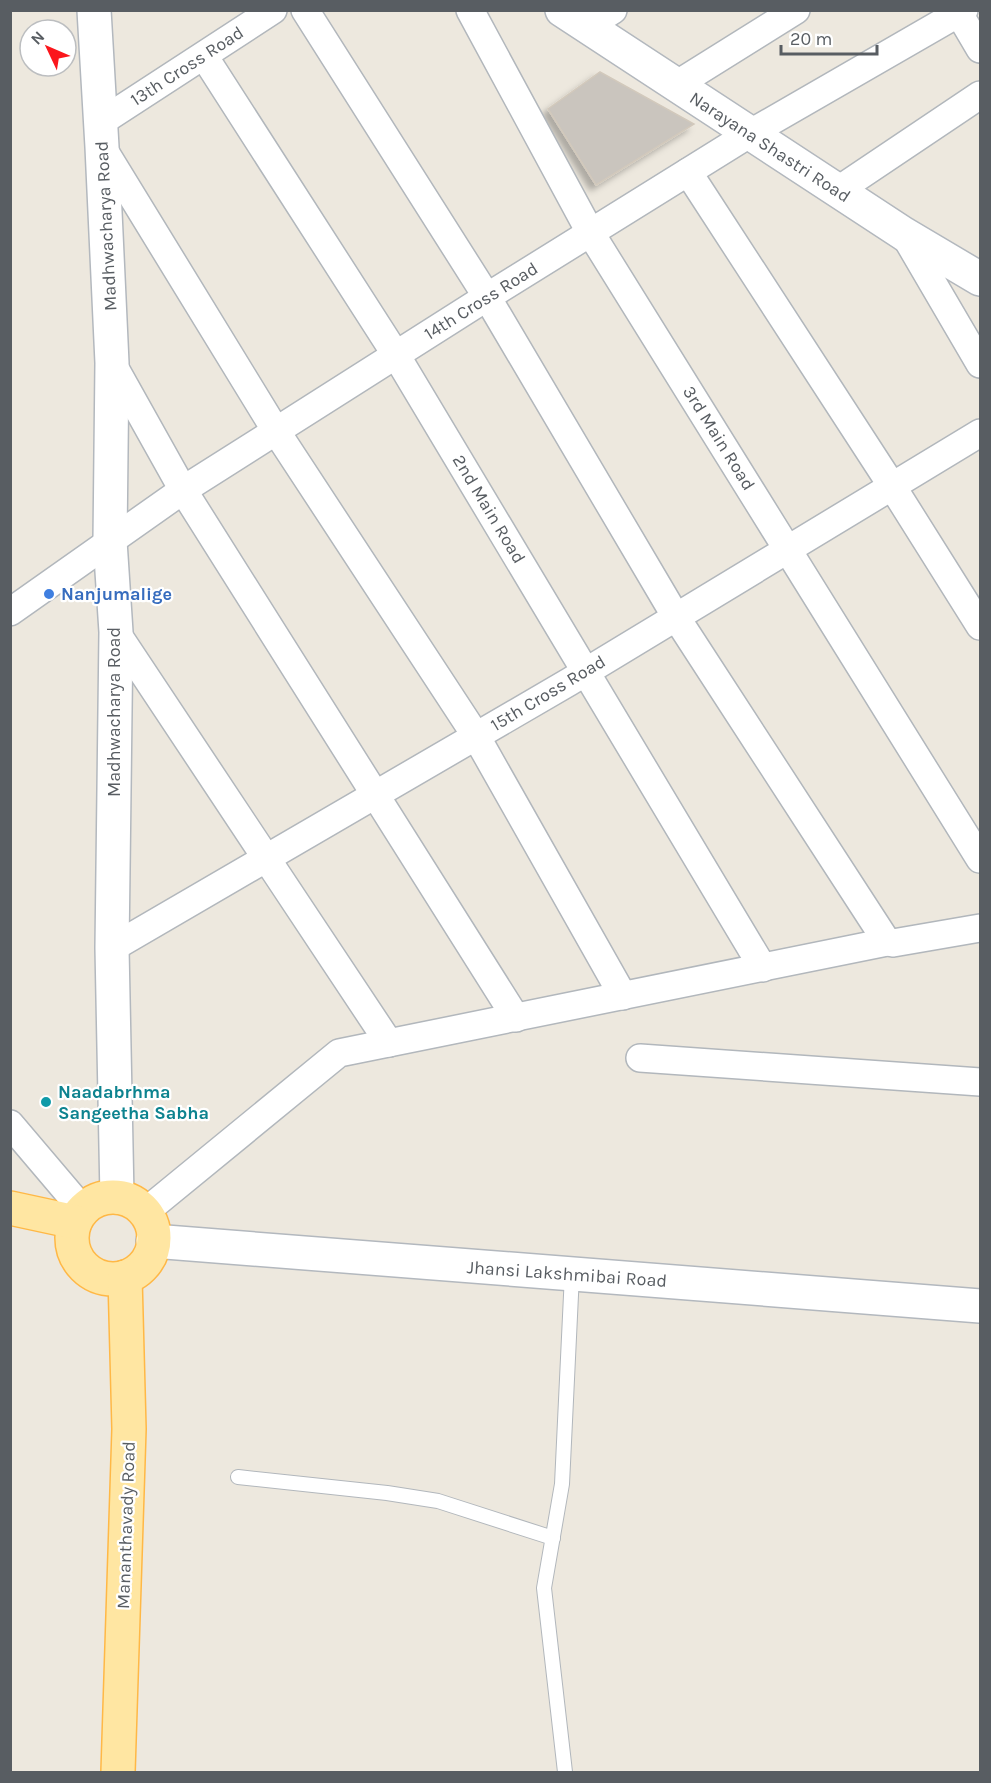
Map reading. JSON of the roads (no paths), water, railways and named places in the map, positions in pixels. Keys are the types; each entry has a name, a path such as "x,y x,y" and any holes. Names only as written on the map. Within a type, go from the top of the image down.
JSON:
{"main road":[{"path":"105,1198 138,1217 151,1253 136,1272 125,1277 114,1279 92,1273 82,1265 72,1245 72,1233 79,1216 93,1202 105,1198"},
{"path":"10,1208 79,1216"},
{"name":"Mananthavady Road","path":"118,1773 129,1429 125,1277"}],"street":[{"name":"Madhwacharya Road","path":"94,10 112,363 110,541 116,632 112,948 138,1217"},
{"name":"13th Cross Road","path":"102,135 204,56 273,10"},
{"path":"305,10 487,297 676,617 887,942"},
{"name":"3rd Main Road","path":"470,10 590,232 981,859"},
{"path":"675,86 796,10"},
{"path":"960,12 981,49"},
{"name":"14th Cross Road","path":"10,612 183,490 487,297 749,134 960,12"},
{"name":"Narayana Shastri Road","path":"587,16 675,86 904,234 981,279"},
{"name":"2nd Main Road","path":"204,56 396,355 763,968"},
{"path":"837,191 981,95"},
{"path":"102,135 276,431 476,736 623,996"},
{"path":"688,172 981,626"},
{"path":"904,234 981,364"},
{"path":"112,363 183,490 516,1017"},
{"name":"15th Cross Road","path":"112,948 587,671 981,433"},
{"path":"116,632 389,1043"},
{"path":"138,1217 339,1053 887,942 893,943 981,928"},
{"path":"640,1058 981,1082"},
{"path":"10,1124 79,1216"},
{"name":"Jhansi Lakshmibai Road","path":"138,1217 572,1274 981,1306"}],"lane":[{"path":"565,1773 544,1588 562,1484 572,1274"},
{"path":"238,1477 387,1493 438,1501 553,1538"}],"place":[{"name":"Nanjumalige","path":"49,594"},
{"name":"Naadabrhma Sangeetha Sabha","path":"46,1102"}]}
